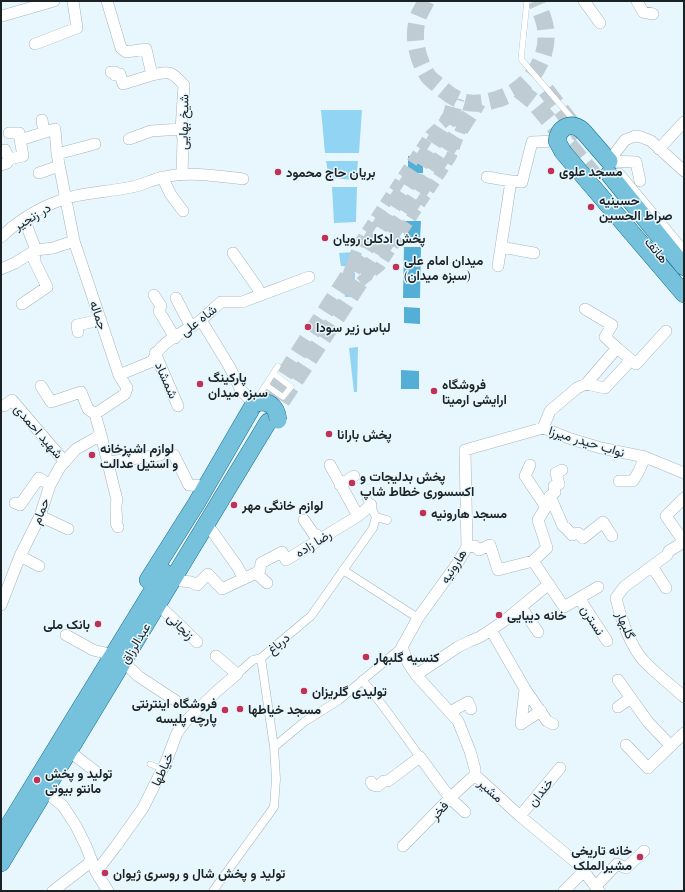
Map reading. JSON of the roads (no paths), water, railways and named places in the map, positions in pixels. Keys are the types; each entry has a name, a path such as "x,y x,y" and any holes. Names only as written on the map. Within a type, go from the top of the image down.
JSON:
{"main road":[{"path":"606,172 583,130 579,127 568,126 560,131 560,146 684,294"},
{"name":"هاتف","path":"606,172 684,267"},
{"name":"هاتف","path":"606,172 684,283"},
{"path":"264,416 212,531 131,663 115,665 111,640 206,486 264,416"},
{"name":"عبدالرزاق","path":"1,863 69,751 115,665 264,416"},
{"name":"عبدالرزاق","path":"1,838 74,717 115,665"}],"street":[{"path":"2,16 54,1"},
{"path":"35,44 78,28 73,1"},
{"path":"107,1 121,48 126,52 146,49 152,75 123,84 120,74 115,75 115,72 111,72"},
{"path":"584,1 600,23"},
{"path":"637,1 643,12 653,14"},
{"name":"شیخ بهایی","path":"152,75 165,72 174,75 184,85 180,129 183,139 182,175"},
{"path":"20,140 44,132 42,120"},
{"path":"659,149 684,122"},
{"name":"جماله","path":"44,132 54,129 59,166 74,241 119,375 127,388 125,394 95,414"},
{"path":"129,139 151,131 180,129"},
{"path":"4,158 23,156 19,133 9,133"},
{"path":"606,172 625,140 635,136 641,136 652,141 684,171"},
{"path":"487,177 522,182 532,142 560,146"},
{"path":"57,154 95,144"},
{"path":"606,172 636,162 640,181"},
{"path":"39,173 59,166"},
{"path":"606,172 684,252"},
{"path":"65,199 134,187 162,177 182,175 243,179"},
{"path":"162,177 171,195 182,211"},
{"path":"498,266 511,181"},
{"name":"در زنجیر","path":"1,237 33,212 65,199"},
{"path":"22,304 46,288 34,260 36,250 24,219"},
{"path":"1,269 15,263 36,250 53,248 74,241"},
{"path":"501,247 534,252"},
{"path":"233,253 257,287 260,295"},
{"name":"شاه علی","path":"119,375 153,361 155,353 165,344 191,327 221,302 242,302 309,277"},
{"path":"154,295 161,306 159,311 174,338"},
{"path":"176,298 191,327"},
{"path":"585,309 612,325 605,337 636,364 666,331"},
{"path":"78,332 77,325 101,320"},
{"path":"200,320 229,366 241,390 264,416"},
{"path":"543,428 550,411 576,388 586,384 617,348"},
{"name":"شمشاد","path":"155,353 178,406"},
{"path":"586,384 605,388 631,360"},
{"path":"41,386 51,402 81,392 88,409 95,414 117,500 115,508 117,519 116,523 118,527"},
{"name":"شهید احمدی","path":"8,403 65,462"},
{"name":"نواب حیدر میرزا","path":"465,450 543,428 571,439 601,448 645,457 684,473"},
{"name":"حمام","path":"1,606 4,593 40,516 50,485 60,467 76,449 101,435"},
{"name":"هارونیه","path":"402,647 418,618 457,564 467,547 465,450"},
{"path":"108,462 160,455"},
{"path":"619,482 633,481 645,457"},
{"path":"176,459 189,485 206,486"},
{"path":"330,465 358,516"},
{"path":"530,465 525,476 549,505 563,526 572,535 578,533 583,538 603,522 612,536"},
{"path":"467,547 475,546 479,550 490,545 498,570 533,562 537,556 548,548 538,520 549,505 550,496 556,492 554,486 559,484 556,473 562,470"},
{"path":"340,485 354,476"},
{"path":"15,503 20,505 39,478 50,485"},
{"name":"گلبهار","path":"682,691 643,659 619,613 616,598 624,587 667,555 669,551 684,542 666,516 684,498"},
{"path":"369,502 376,517 387,520"},
{"name":"رضا زاده","path":"182,581 191,582 197,585 208,574 222,589 256,573 260,570 261,563 282,552 286,560 358,516 369,502"},
{"path":"40,516 68,529"},
{"name":"درباغ","path":"212,891 274,807 276,779 274,746 261,658 311,616 373,528 376,517"},
{"path":"304,520 315,536 317,534 320,539"},
{"path":"212,531 237,566 244,579"},
{"path":"20,556 39,566"},
{"path":"533,562 564,607 598,587"},
{"path":"652,566 666,588"},
{"path":"344,570 418,618"},
{"path":"256,573 267,583"},
{"path":"416,675 458,647 491,630 522,607 549,584"},
{"name":"نسترن","path":"579,598 607,641"},
{"path":"522,607 538,632"},
{"name":"زنجانی","path":"164,610 197,642"},
{"path":"491,630 524,689 547,720 553,724"},
{"path":"66,635 93,650 115,665 138,676 176,701"},
{"path":"274,746 304,722 339,700 402,647"},
{"name":"مشیر","path":"402,647 408,663 416,675 458,721 476,768 475,776 579,865 598,889"},
{"path":"216,656 237,674 254,660 261,658"},
{"name":"خیاطها","path":"53,891 94,866 116,846 143,808 162,769 177,733 186,721 237,674"},
{"path":"362,680 379,700 450,798 465,812"},
{"path":"618,680 648,722 671,746"},
{"path":"524,689 520,724 541,711"},
{"path":"618,708 630,698"},
{"path":"450,712 468,702 471,708"},
{"path":"626,745 648,768 684,733"},
{"path":"69,751 95,771"},
{"path":"371,782 373,785 378,786 384,781 388,781 420,757"},
{"name":"خندان","path":"520,816 560,768"},
{"name":"فخر","path":"402,843 475,776"},
{"path":"45,791 63,806 76,826 94,866 108,891"},
{"path":"598,889 617,864 626,868 644,851"},
{"path":"564,891 584,872"}],"lane":[{"path":"527,1 521,59 583,130"},
{"path":"264,416 266,385 278,366"},
{"path":"266,385 283,398 291,387 273,373"},
{"path":"150,764 162,769"}],"tunnel":[{"path":"426,1 418,17 415,32 418,55 424,69 428,76 451,96 458,100 473,103 482,103 510,94 521,87 537,68 543,56 546,44 546,31 543,18 536,1"},
{"path":"519,90 533,101 599,181"},
{"path":"546,90 581,136"},
{"path":"271,396 451,116 456,98"},
{"path":"268,422 478,102"},
{"path":"347,277 360,242 430,135 451,116"},
{"path":"360,282 380,266 451,157 462,126"}],"place":[{"name":"مسجد علوی","path":"551,171"},
{"name":"بریان حاج محمود","path":"278,172"},
{"name":"حسینیه صراط الحسین","path":"591,207"},
{"name":"پخش ادکلن رویان","path":"325,238"},
{"name":"میدان امام علی (سبزه میدان)","path":"396,267"},
{"name":"لباس زیر سودا","path":"308,327"},
{"name":"پارکینگ سبزه میدان","path":"200,384"},
{"name":"فروشگاه ارایشی ارمیتا","path":"434,391"},
{"name":"پخش بارانا","path":"329,434"},
{"name":"لوازم اشپزخانه و استیل عدالت","path":"92,455"},
{"name":"پخش بدلیجات و اکسسوری خطاط شاپ","path":"352,483"},
{"name":"لوازم خانگی مهر","path":"234,505"},
{"name":"مسجد هارونیه","path":"423,513"},
{"name":"خانه دیبایی","path":"499,615"},
{"name":"بانک ملی","path":"98,624"},
{"name":"کنسیه گلبهار","path":"366,657"},
{"name":"تولیدی گلریزان","path":"304,691"},
{"name":"مسجد خیاطها","path":"240,709"},
{"name":"فروشگاه اینترنتی پارچه پلیسه","path":"225,710"},
{"name":"تولید و پخش مانتو بیوتی","path":"37,780"},
{"name":"خانه تاریخی مشیرالملک","path":"640,857"},
{"name":"تولید و پخش شال و روسری ژیوان","path":"105,873"}]}
